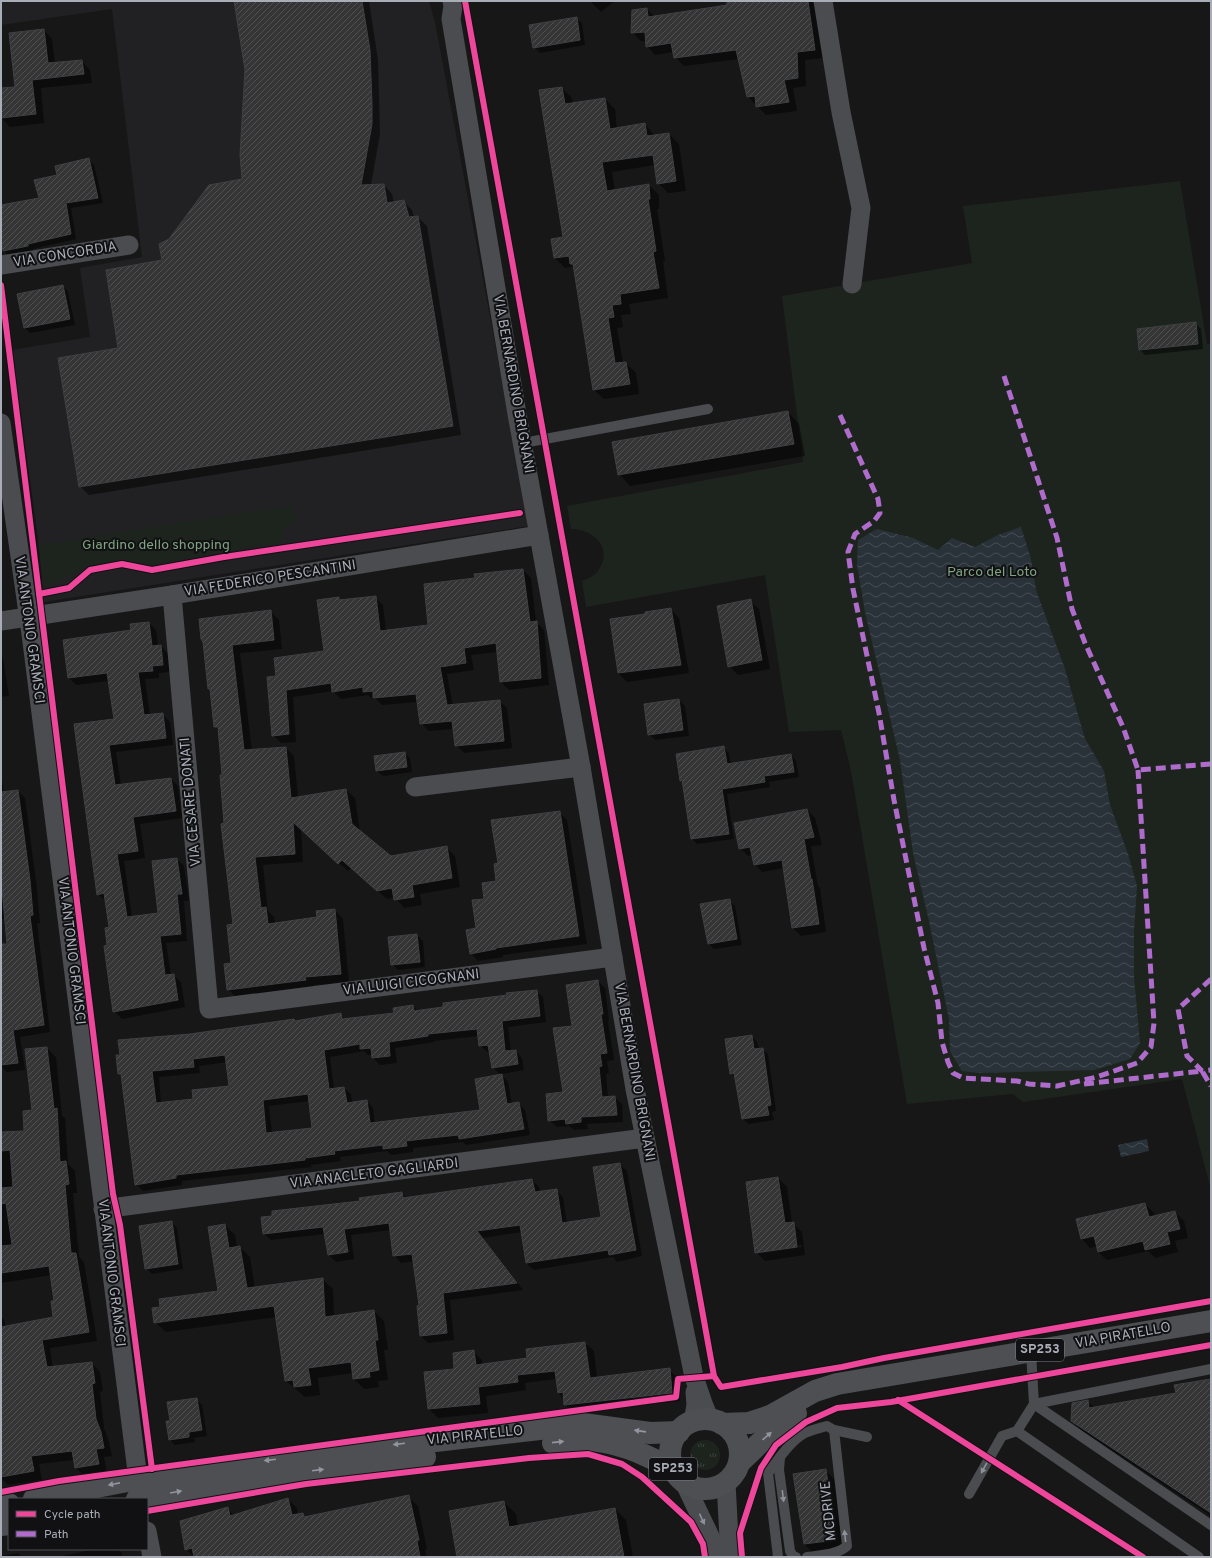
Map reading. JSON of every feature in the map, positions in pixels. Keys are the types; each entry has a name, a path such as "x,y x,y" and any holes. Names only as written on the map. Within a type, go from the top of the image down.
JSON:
{"main road":[{"name":"VIA PIRATELLO","path":"139,1494 254,1462 583,1424 650,1433 701,1424 749,1423 770,1416 815,1391 838,1384 1211,1321"},
{"name":"VIA PIRATELLO","path":"55,1498 139,1494 435,1455 581,1440 613,1443 646,1455 695,1488 706,1490 716,1488 726,1483 734,1474 739,1463 766,1437 804,1407 841,1388 869,1379"},
{"path":"701,1424 731,1431 738,1440 740,1451 739,1463"},
{"name":"SP253","path":"679,1476 670,1459 670,1449 673,1440 701,1424"}],"street":[{"path":"438,1 452,10"},
{"path":"823,1 841,112 861,208 852,284"},
{"name":"VIA BERNARDINO BRIGNANI","path":"452,10 523,443 581,767 635,1089 694,1377 704,1406 701,1424"},
{"name":"VIA CONCORDIA","path":"1,265 129,246"},
{"name":"VIA ANTONIO GRAMSCI","path":"1,423 28,617 139,1494"},
{"name":"VIA FEDERICO PESCANTINI","path":"1,621 172,595 539,535"},
{"name":"VIA CESARE DONATI","path":"172,595 209,1009"},
{"path":"415,787 581,767"},
{"name":"VIA LUIGI CICOGNANI","path":"209,1009 613,956"},
{"name":"VIA ANACLETO GAGLIARDI","path":"103,1209 645,1138"},
{"path":"679,1476 716,1549 717,1557"},
{"path":"726,1483 730,1557"},
{"path":"148,1536 152,1557"}],"lane":[{"path":"523,443 708,409"},
{"path":"970,1494 1002,1436 1017,1431 1034,1404 1031,1352"},
{"path":"1034,1404 1211,1368"},
{"path":"1034,1404 1211,1525"},
{"path":"778,1557 768,1473 789,1446 806,1433 827,1426 834,1430 867,1437"},
{"name":"MCDRIVE","path":"807,1557 837,1552 847,1546 834,1430"},
{"path":"1017,1431 1199,1557"},
{"path":"780,1457 779,1470 790,1551 793,1556 796,1557"}],"shaded area":[{"path":"1,1 429,2 435,22 529,526 44,602 39,545 12,350 90,337 80,268 142,257 112,9 1,25"}],"green space":[{"name":"Parco del Loto","path":"1180,181 1207,344 1211,344 1211,1190 1182,1079 1023,1102 1013,1094 907,1104 851,771 841,730 789,732 765,575 586,607 582,581 598,571 604,555 603,548 594,536 587,532 571,529 567,506 803,462 782,296 972,263 963,206"},
{"name":"Giardino dello shopping","path":"292,505 295,520 283,529 281,542 153,565 122,560 86,567 43,588 39,545"},
{"path":"705,1440 716,1444 720,1455 716,1466 705,1470 694,1466 690,1455 694,1444"}],"water":[{"path":"1021,527 1031,559 1036,590 1065,669 1085,739 1104,771 1110,805 1128,854 1137,886 1134,931 1134,977 1140,1043 1130,1059 1094,1070 980,1073 962,1071 950,1051 949,1019 929,921 913,853 900,760 865,612 857,565 858,540 877,529 913,538 938,550 952,538 975,547 998,535"},
{"path":"1147,1139 1149,1151 1121,1157 1118,1145"}],"building":[{"path":"234,1 362,1 370,50 372,124 361,185 384,184 387,203 404,200 409,217 418,216 453,426 79,487 58,358 118,348 106,270 162,260 159,244 169,239 209,185 242,179 240,155 245,70"},
{"path":"727,1 808,1 815,50 797,52 798,78 784,80 789,102 756,107 755,96 747,97 736,50 674,58 671,43 646,47 645,32 631,33 632,10 647,8 648,17 727,5"},
{"path":"577,17 580,40 533,48 529,25"},
{"path":"44,29 48,63 82,60 84,74 32,80 36,114 1,118 1,88 15,87 9,33"},
{"path":"562,87 565,104 605,98 610,129 645,123 647,136 669,133 676,181 657,184 653,155 602,162 607,191 649,184 650,199 648,199 656,251 653,252 659,288 620,294 621,304 612,305 614,317 608,318 615,363 626,362 630,384 593,390 573,264 570,264 569,256 554,258 551,239 563,237 539,90"},
{"path":"89,158 98,198 66,203 71,234 28,244 28,246 3,251 1,241 1,205 39,198 34,180 57,175 55,166"},
{"path":"63,285 70,319 24,328 17,294"},
{"path":"1196,322 1198,344 1139,350 1137,329"},
{"path":"788,411 794,444 618,475 612,442"},
{"path":"523,569 530,622 537,621 541,678 500,682 496,643 464,648 466,663 440,667 447,705 500,700 504,741 455,746 452,721 420,724 416,694 373,698 373,691 363,692 363,687 332,692 331,683 286,690 289,734 272,736 267,677 276,676 274,658 324,651 317,600 339,597 339,600 376,596 380,631 428,625 424,584 475,578 474,574"},
{"path":"751,599 762,660 728,667 717,606"},
{"path":"671,608 681,665 618,673 610,619 645,614 645,612"},
{"path":"271,610 274,640 232,645 244,750 286,747 291,798 346,789 352,824 391,856 447,846 452,878 412,885 414,897 394,900 392,888 377,891 342,860 338,864 293,822 295,854 255,857 261,908 266,907 268,924 317,917 316,911 335,909 341,974 305,977 306,980 227,990 224,964 231,963 227,925 233,924 221,824 224,823 220,775 222,775 218,727 214,727 210,689 208,689 199,619"},
{"path":"149,622 152,646 161,645 163,665 152,666 153,671 138,672 144,715 163,713 166,738 109,745 115,785 171,778 176,811 133,817 138,851 117,854 127,917 158,913 152,861 177,858 182,894 177,894 181,934 160,936 165,975 174,974 178,1000 113,1012 104,946 107,945 105,928 109,927 104,893 97,895 74,724 114,719 107,673 68,678 63,640 131,630 130,624"},
{"path":"679,699 683,730 648,735 644,704"},
{"path":"724,746 727,764 791,754 794,772 764,776 765,782 722,789 729,834 691,839 682,780 680,781 676,754"},
{"path":"405,752 407,767 376,771 374,756"},
{"path":"18,790 30,880 33,915 30,916 44,1025 13,1030 18,1063 1,1065 1,944 7,944 1,878 1,792"},
{"path":"807,809 814,837 804,839 819,924 792,928 782,860 754,865 750,847 739,849 734,823"},
{"path":"560,811 579,936 496,948 470,954 466,930 476,928 472,900 484,899 482,883 496,881 494,864 498,863 491,820"},
{"path":"730,899 737,939 708,944 700,904"},
{"path":"417,934 420,962 391,965 388,937"},
{"path":"598,980 607,1053 600,1054 602,1066 599,1067 602,1097 615,1096 617,1115 581,1117 581,1122 566,1124 565,1119 548,1121 546,1094 563,1092 553,1028 572,1026 566,985"},
{"path":"537,990 540,1016 502,1021 505,1051 516,1050 518,1064 492,1068 488,1045 479,1046 477,1029 428,1034 428,1036 389,1042 390,1056 372,1058 371,1048 360,1049 360,1044 324,1050 329,1089 344,1087 347,1103 367,1100 370,1123 480,1110 475,1079 502,1074 507,1104 519,1102 524,1129 459,1139 458,1135 406,1141 407,1146 383,1149 383,1145 334,1151 335,1154 305,1158 305,1160 176,1175 176,1178 135,1185 121,1074 118,1074 116,1055 120,1055 118,1040 190,1034 294,1019 295,1021 341,1013 342,1019 394,1013 393,1008 413,1005 414,1011 443,1007 443,1003 507,995 506,993","holes":["225,1055 229,1086 192,1090 193,1099 156,1103 152,1071 194,1067 193,1059","308,1094 312,1128 266,1133 263,1100"]},
{"path":"752,1035 754,1049 763,1048 771,1105 767,1106 769,1115 742,1119 734,1073 730,1074 725,1039"},
{"path":"47,1047 54,1109 57,1108 60,1162 66,1161 69,1184 65,1185 71,1253 76,1253 89,1332 42,1340 47,1367 92,1362 95,1383 92,1384 96,1419 101,1432 104,1448 96,1449 99,1464 75,1468 72,1451 31,1456 34,1471 1,1477 1,1327 53,1317 51,1301 54,1301 49,1266 1,1273 1,1246 12,1245 6,1203 1,1204 1,1188 13,1187 10,1150 1,1151 1,1132 24,1131 23,1111 32,1110 25,1049"},
{"path":"620,1163 636,1250 609,1255 608,1250 526,1263 520,1225 477,1231 517,1283 443,1293 447,1333 420,1336 417,1306 419,1305 412,1254 393,1256 389,1223 344,1229 348,1252 328,1255 323,1227 263,1234 261,1217 272,1216 272,1211 360,1201 359,1198 402,1192 403,1198 532,1179 535,1192 557,1189 562,1223 601,1217 593,1167"},
{"path":"778,1177 785,1223 794,1222 797,1247 755,1253 746,1182"},
{"path":"1145,1203 1149,1217 1175,1211 1180,1229 1167,1232 1170,1244 1145,1250 1143,1241 1098,1252 1094,1236 1081,1239 1076,1219"},
{"path":"172,1221 178,1264 145,1269 139,1226"},
{"path":"225,1224 229,1248 240,1246 247,1288 323,1278 325,1317 374,1310 378,1340 375,1340 379,1370 369,1372 370,1377 353,1379 351,1362 308,1368 311,1385 294,1387 293,1380 285,1381 274,1306 154,1323 152,1308 160,1307 159,1299 218,1291 208,1227"},
{"path":"585,1342 590,1378 670,1368 672,1393 564,1405 563,1392 558,1393 555,1371 517,1375 518,1382 478,1387 480,1404 428,1409 424,1372 454,1369 453,1353 474,1350 476,1365 527,1358 526,1349"},
{"path":"1211,1379 1211,1513 1071,1421 1072,1403 1088,1400 1089,1408 1176,1393 1174,1385"},
{"path":"197,1398 202,1430 189,1432 189,1437 169,1440 166,1421 170,1421 167,1402"},
{"path":"826,1469 836,1540 804,1544 793,1474"},
{"path":"409,1495 419,1540 417,1541 420,1557 194,1557 192,1548 185,1550 180,1521 228,1507 230,1516 288,1498 292,1515 303,1513 304,1517"},
{"path":"504,1501 509,1527 615,1508 624,1557 457,1557 449,1511"}],"marked path":[{"path":"1004,376 1057,538 1072,609 1085,643 1123,727 1138,770 1211,764"},
{"path":"840,415 878,499 880,513 874,521 855,534 848,552 853,589 879,713 894,800 924,948 938,1003 942,1042 953,1073 963,1078 1017,1081 1029,1084 1057,1086 1097,1077 1137,1063 1151,1047 1154,1023 1138,770"},
{"path":"1211,979 1178,1009 1187,1056 1202,1071 1211,1070"},
{"path":"1084,1084 1202,1071 1211,1086"}],"cycle path":[{"path":"465,1 714,1376"},
{"path":"1,285 113,1194 120,1225 152,1469"},
{"path":"39,594 69,588 90,570 122,564 152,570 224,557 520,513"},
{"path":"1,1492 59,1481 676,1397 678,1379 714,1376 721,1387 842,1367 884,1358 1211,1301"},
{"path":"742,1557 740,1533 761,1468 776,1445 806,1422 837,1408 891,1402 1211,1345"},
{"path":"898,1400 1143,1557"},
{"path":"148,1511 306,1484 529,1458 588,1454 622,1464 642,1477 691,1522 703,1544 705,1557"}]}
